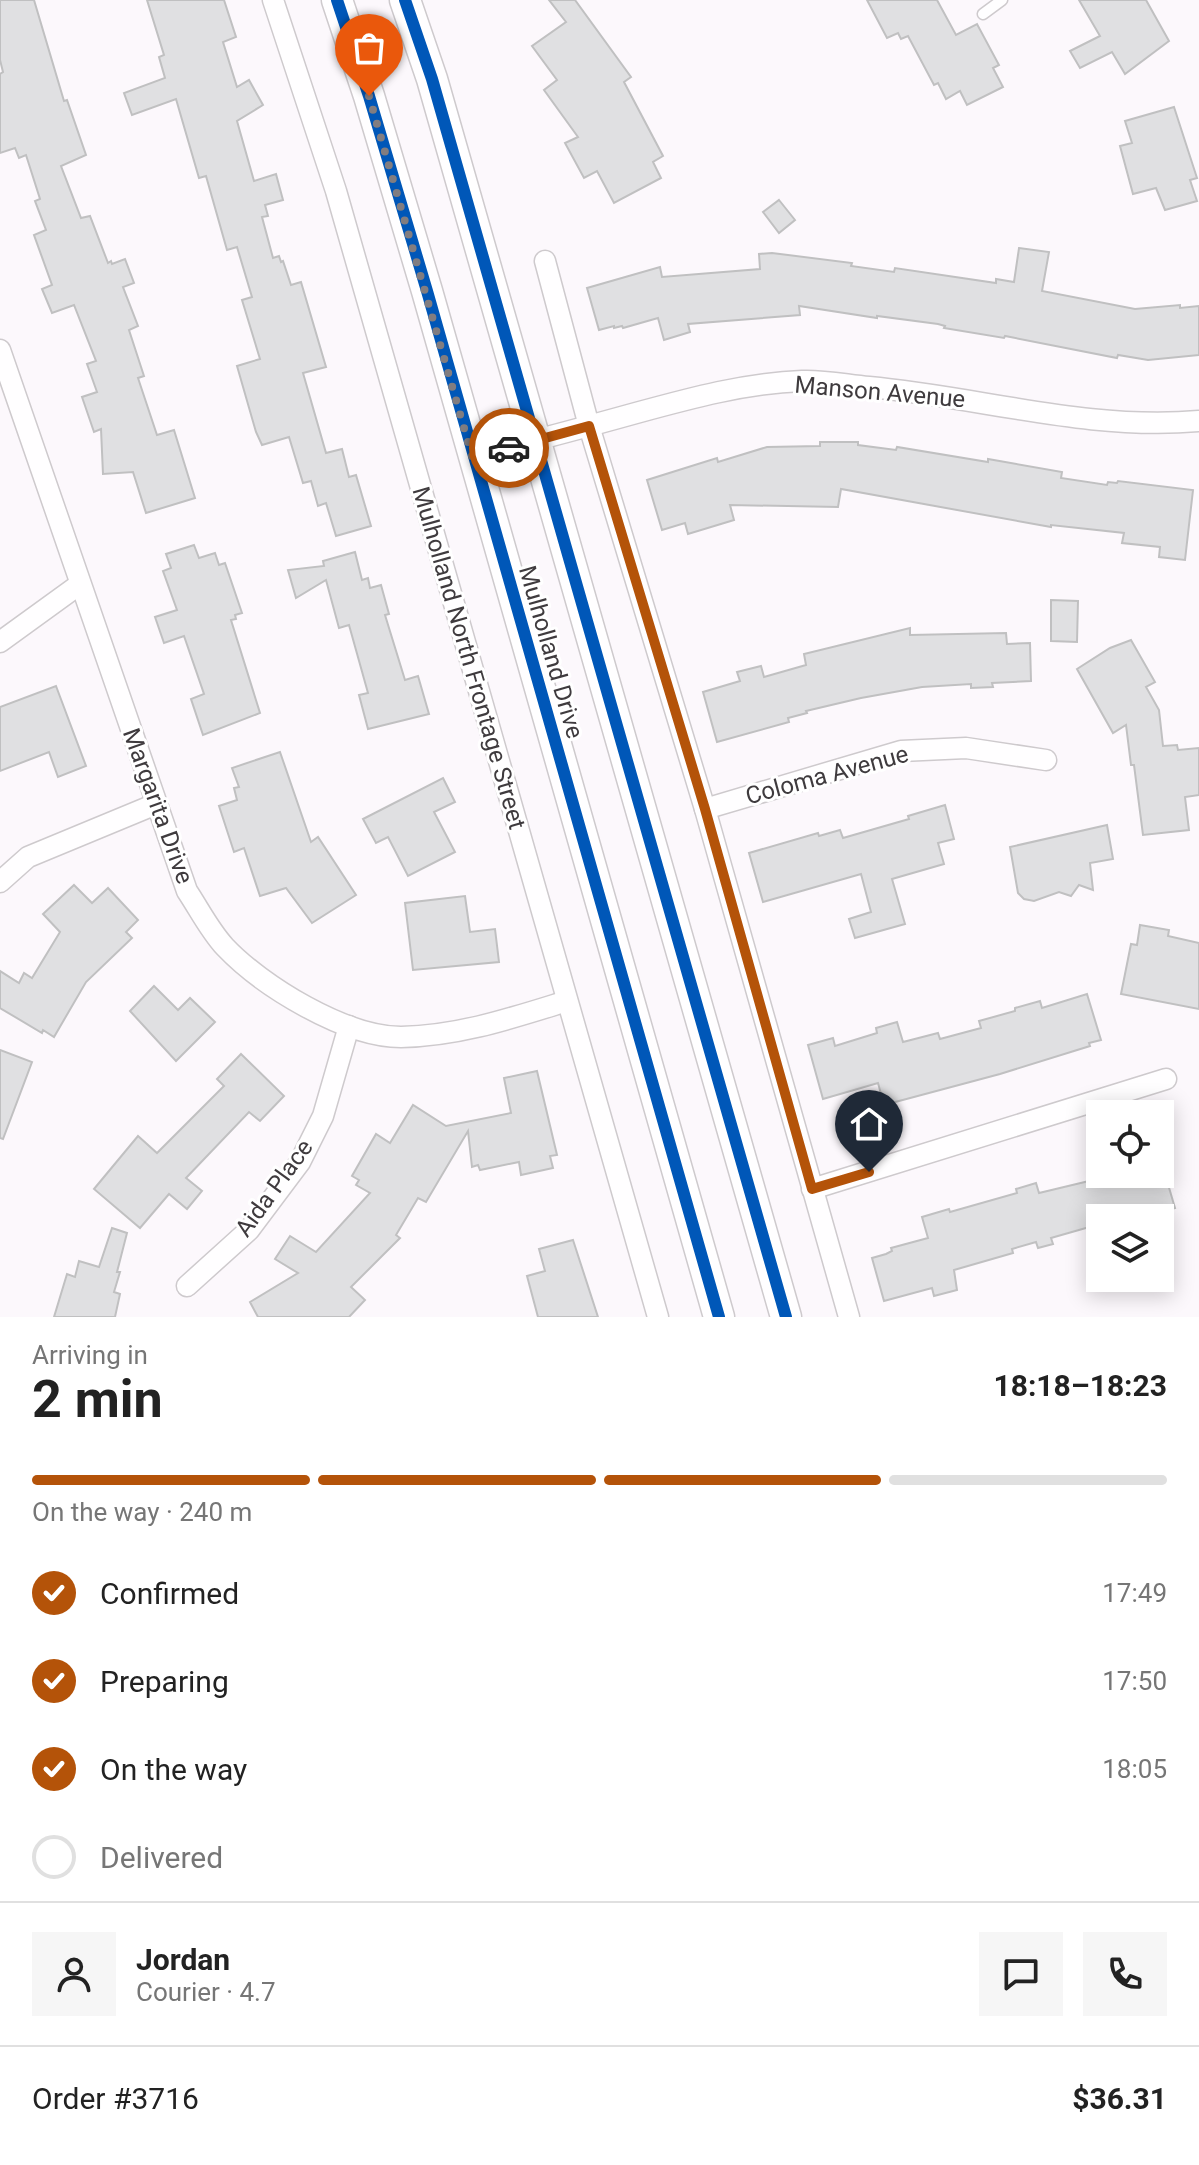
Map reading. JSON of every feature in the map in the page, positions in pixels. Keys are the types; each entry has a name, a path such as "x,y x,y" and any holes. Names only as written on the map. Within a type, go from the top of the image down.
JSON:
{"main road":[{"name":"Mulholland Drive","path":"337,0 393,174 719,1317"},
{"name":"Mulholland Drive","path":"405,0 432,79 786,1317"}],"street":[{"name":"Mulholland North Frontage Street","path":"273,0 291,46 336,191 658,1317"},
{"path":"545,261 589,426 705,809 849,1317"},
{"name":"Margarita Drive","path":"0,350 187,891 224,946 273,989 349,1026 397,1037 449,1034 492,1025 567,1001"},
{"name":"Manson Avenue","path":"472,456 694,397 749,386 805,381 923,392 1102,422 1154,425 1199,421"},
{"path":"0,642 80,584"},
{"name":"Coloma Avenue","path":"705,809 901,751 966,748 1046,760"},
{"path":"0,882 28,857 156,804"},
{"name":"Aida Place","path":"187,1286 249,1230 300,1162 323,1116 349,1026"},
{"path":"812,1189 1166,1079"}],"lane":[{"path":"983,14 1002,0"}],"building":[{"path":"0,0 34,0 64,101 67,100 86,155 61,166 81,218 90,216 108,263 125,259 134,283 123,287 138,326 129,330 144,376 138,378 157,435 174,430 195,498 146,513 133,472 103,474 101,429 94,432 82,397 97,392 87,364 96,361 74,305 52,313 42,289 52,285 34,235 46,230 35,201 40,199 26,155 19,158 15,148 0,153 0,74 3,72 0,60"},
{"path":"147,0 224,0 236,37 223,42 237,87 249,80 263,105 237,121 254,181 276,174 283,200 265,205 268,216 262,217 273,258 279,256 283,261 291,285 301,282 326,367 303,373 326,453 342,449 349,477 356,475 371,526 336,536 326,503 318,506 311,481 303,483 289,437 262,445 256,432 237,366 260,359 242,300 252,297 237,247 227,250 206,176 199,178 176,99 132,115 124,93 165,78 159,57 164,55"},
{"path":"549,0 575,0 631,77 624,82 663,156 653,162 661,178 614,203 597,171 584,178 565,143 578,137 544,90 557,80 532,46 566,22"},
{"path":"867,0 937,0 956,35 977,24 999,65 993,68 1003,87 967,105 960,91 946,99 938,83 934,85 908,36 901,39 898,33 887,38"},
{"path":"1079,0 1146,0 1169,41 1125,74 1112,52 1080,68 1070,51 1100,36"},
{"path":"1174,107 1197,178 1190,180 1197,201 1165,210 1156,188 1133,194 1120,146 1132,143 1125,121"},
{"path":"779,200 795,220 779,233 763,212"},
{"path":"1019,248 1049,252 1042,291 1135,309 1199,306 1199,355 1148,360 1118,355 1117,358 1005,336 944,328 938,324 799,306 800,315 688,324 690,332 664,340 658,318 623,328 614,326 599,330 587,288 660,267 662,277 760,269 759,254 772,253 852,263 851,266 894,272 895,268 996,283 996,279 1014,282"},
{"path":"820,442 858,442 858,445 896,450 897,447 988,462 988,459 1062,472 1061,478 1107,485 1108,482 1118,481 1193,490 1185,560 1159,557 1160,547 1122,543 1124,533 1051,527 841,489 838,507 730,505 734,520 688,534 685,523 662,530 647,480 717,458 718,462 767,447 820,446"},
{"path":"194,545 199,558 215,553 219,565 225,563 242,613 231,620 260,713 203,735 191,699 204,694 184,636 164,643 155,617 177,610 163,571 171,568 166,554"},
{"path":"355,552 362,580 368,578 370,588 381,585 389,614 385,615 405,680 418,676 429,714 368,729 359,695 368,693 349,625 339,628 326,580 296,598 288,570 324,566 323,561"},
{"path":"1051,600 1078,601 1077,642 1051,641"},
{"path":"910,628 910,635 1006,633 1007,644 1030,643 1031,681 992,683 993,687 971,688 971,684 922,687 861,698 806,711 788,718 789,722 717,742 703,692 740,681 737,672 761,666 764,677 806,665 804,654"},
{"path":"1131,640 1155,682 1146,687 1159,710 1163,746 1177,745 1178,750 1199,748 1199,795 1185,797 1189,830 1143,835 1126,725 1113,733 1077,669 1110,648"},
{"path":"56,686 86,766 58,777 49,752 0,771 0,707"},
{"path":"280,752 311,842 318,837 356,895 312,923 286,888 260,896 244,848 234,852 219,806 237,800 234,788 239,787 232,768"},
{"path":"443,778 455,802 434,812 455,852 408,876 388,837 376,843 363,819"},
{"path":"945,805 954,839 938,843 944,864 892,879 905,924 855,938 849,919 871,912 861,874 763,902 749,853 818,833 819,836 840,830 843,838"},
{"path":"1107,825 1113,859 1090,863 1093,890 1079,885 1071,896 1059,892 1034,901 1024,899 1018,893 1010,847"},
{"path":"74,885 92,903 108,888 138,920 126,932 132,938 86,982 54,1037 0,1008 0,971 19,983 24,973 32,978 60,932 43,914"},
{"path":"465,896 470,932 495,929 499,962 413,970 405,903"},
{"path":"1140,925 1169,930 1168,936 1199,943 1199,1009 1121,994 1131,944 1137,945"},
{"path":"154,986 178,1010 190,998 215,1022 176,1061 130,1011"},
{"path":"1087,994 1101,1040 1089,1043 1090,1046 884,1105 878,1083 823,1099 808,1045 833,1038 835,1046 877,1033 876,1028 897,1022 903,1042 938,1033 940,1039 981,1028 979,1021 1015,1011 1015,1008 1040,1001 1042,1008"},
{"path":"0,1050 32,1062 3,1139 0,1138"},
{"path":"241,1054 284,1096 260,1121 249,1112 186,1178 202,1191 187,1209 169,1194 140,1228 94,1189 138,1136 157,1153 224,1086 217,1079"},
{"path":"537,1071 557,1155 550,1156 553,1168 521,1175 519,1162 480,1170 478,1165 472,1167 468,1131 426,1202 418,1198 396,1235 400,1238 351,1287 365,1300 349,1317 258,1317 250,1302 298,1273 275,1259 290,1236 316,1252 370,1193 356,1185 359,1180 352,1176 376,1134 390,1143 413,1105 446,1126 511,1113 504,1078"},
{"path":"1086,1182 1086,1188 1169,1188 1174,1204 1086,1204 1086,1228 1051,1238 1053,1244 1038,1248 1036,1242 1012,1249 1013,1253 954,1270 957,1290 934,1296 932,1288 884,1301 872,1258 892,1251 891,1248 928,1238 922,1217 1017,1193 1016,1189 1036,1183 1039,1193"},
{"path":"112,1228 127,1233 114,1292 120,1294 115,1317 54,1317 67,1274 75,1277 79,1261 99,1267"},
{"path":"573,1240 598,1317 538,1317 527,1276 545,1271 539,1249"}],"cycle path":[{"path":"337,0 427,291 719,1317"},
{"path":"405,0 432,79 786,1317"}],"way so far":[{"path":"369,96 472,456 509,448"}],"route":[{"path":"509,448 589,426 705,809 812,1189 869,1172"}]}
